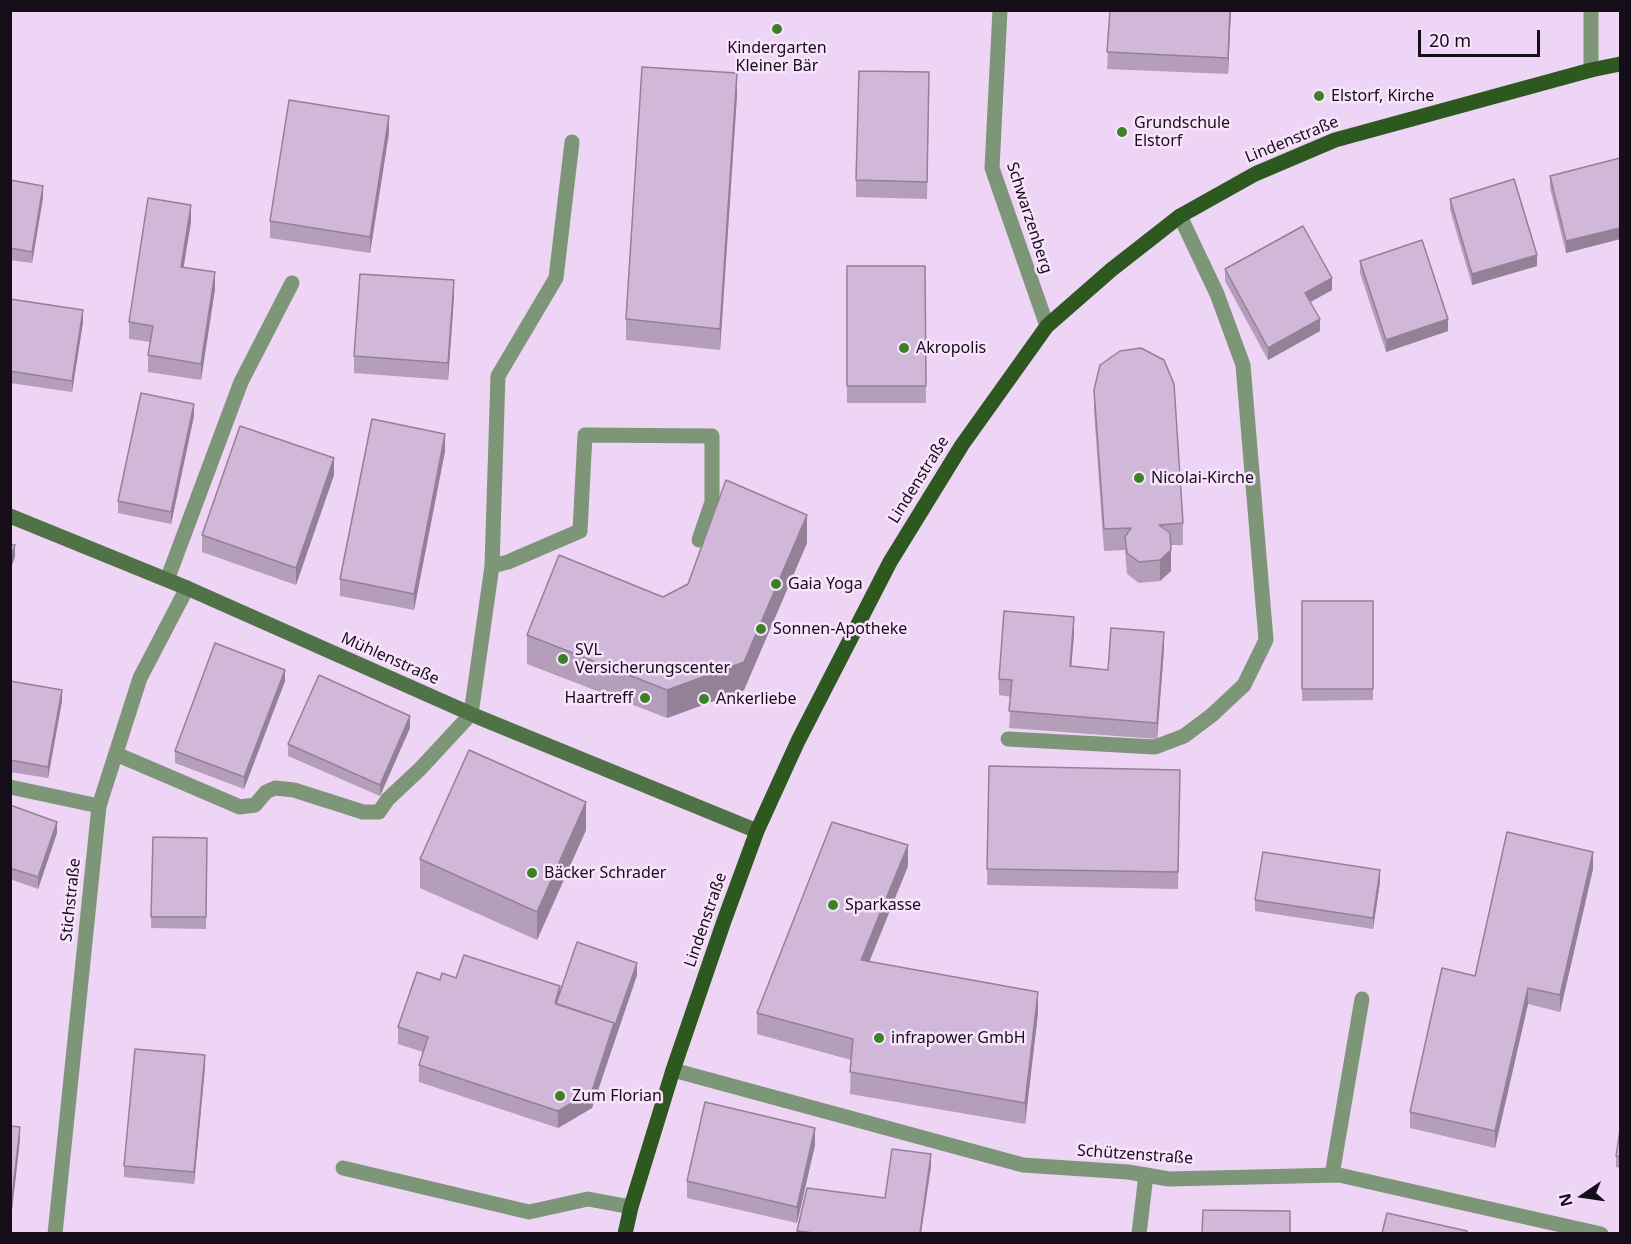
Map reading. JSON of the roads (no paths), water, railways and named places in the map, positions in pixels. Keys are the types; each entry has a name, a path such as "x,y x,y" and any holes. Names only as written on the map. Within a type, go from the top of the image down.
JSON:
{"main road":[{"name":"Lindenstraße","path":"625,1233 630,1208 673,1070 757,831 798,741 890,562 962,445 1047,326 1111,270 1180,216 1255,174 1335,140 1591,69 1620,64"},
{"name":"Mühlenstraße","path":"10,516 187,588 471,714 757,831"}],"street":[{"name":"Schwarzenberg","path":"1000,10 992,168 1047,326"},
{"path":"1591,69 1592,10"},
{"path":"116,754 240,807 255,805 266,792 275,788 294,790 363,812 378,812 471,714 492,566 498,375 556,278 572,142"},
{"path":"1008,739 1155,747 1184,736 1212,715 1244,685 1266,640 1243,365 1217,294 1180,216"},
{"path":"167,580 241,382 292,283"},
{"path":"492,566 508,562 580,531 585,435 712,436 712,502 699,540"},
{"name":"Stichstraße","path":"55,1233 99,806 140,678 187,588"},
{"path":"10,787 99,806"},
{"path":"1332,1175 1362,999"},
{"name":"Schützenstraße","path":"673,1070 1023,1165 1128,1172 1169,1179 1339,1175 1601,1233"},
{"path":"343,1168 529,1212 588,1199 630,1208"},
{"path":"1139,1233 1146,1175"}],"place":[{"name":"Kindergarten Kleiner Bär","path":"777,29"},
{"name":"Elstorf, Kirche","path":"1319,96"},
{"name":"Grundschule Elstorf","path":"1122,132"},
{"name":"Akropolis","path":"904,348"},
{"name":"Nicolai-Kirche","path":"1139,478"},
{"name":"Gaia Yoga","path":"776,584"},
{"name":"Sonnen-Apotheke","path":"761,629"},
{"name":"SVL Versicherungscenter","path":"563,659"},
{"name":"Haartreff","path":"645,698"},
{"name":"Ankerliebe","path":"704,699"},
{"name":"Bäcker Schrader","path":"532,873"},
{"name":"Sparkasse","path":"833,905"},
{"name":"infrapower GmbH","path":"879,1038"},
{"name":"Zum Florian","path":"560,1096"}]}
